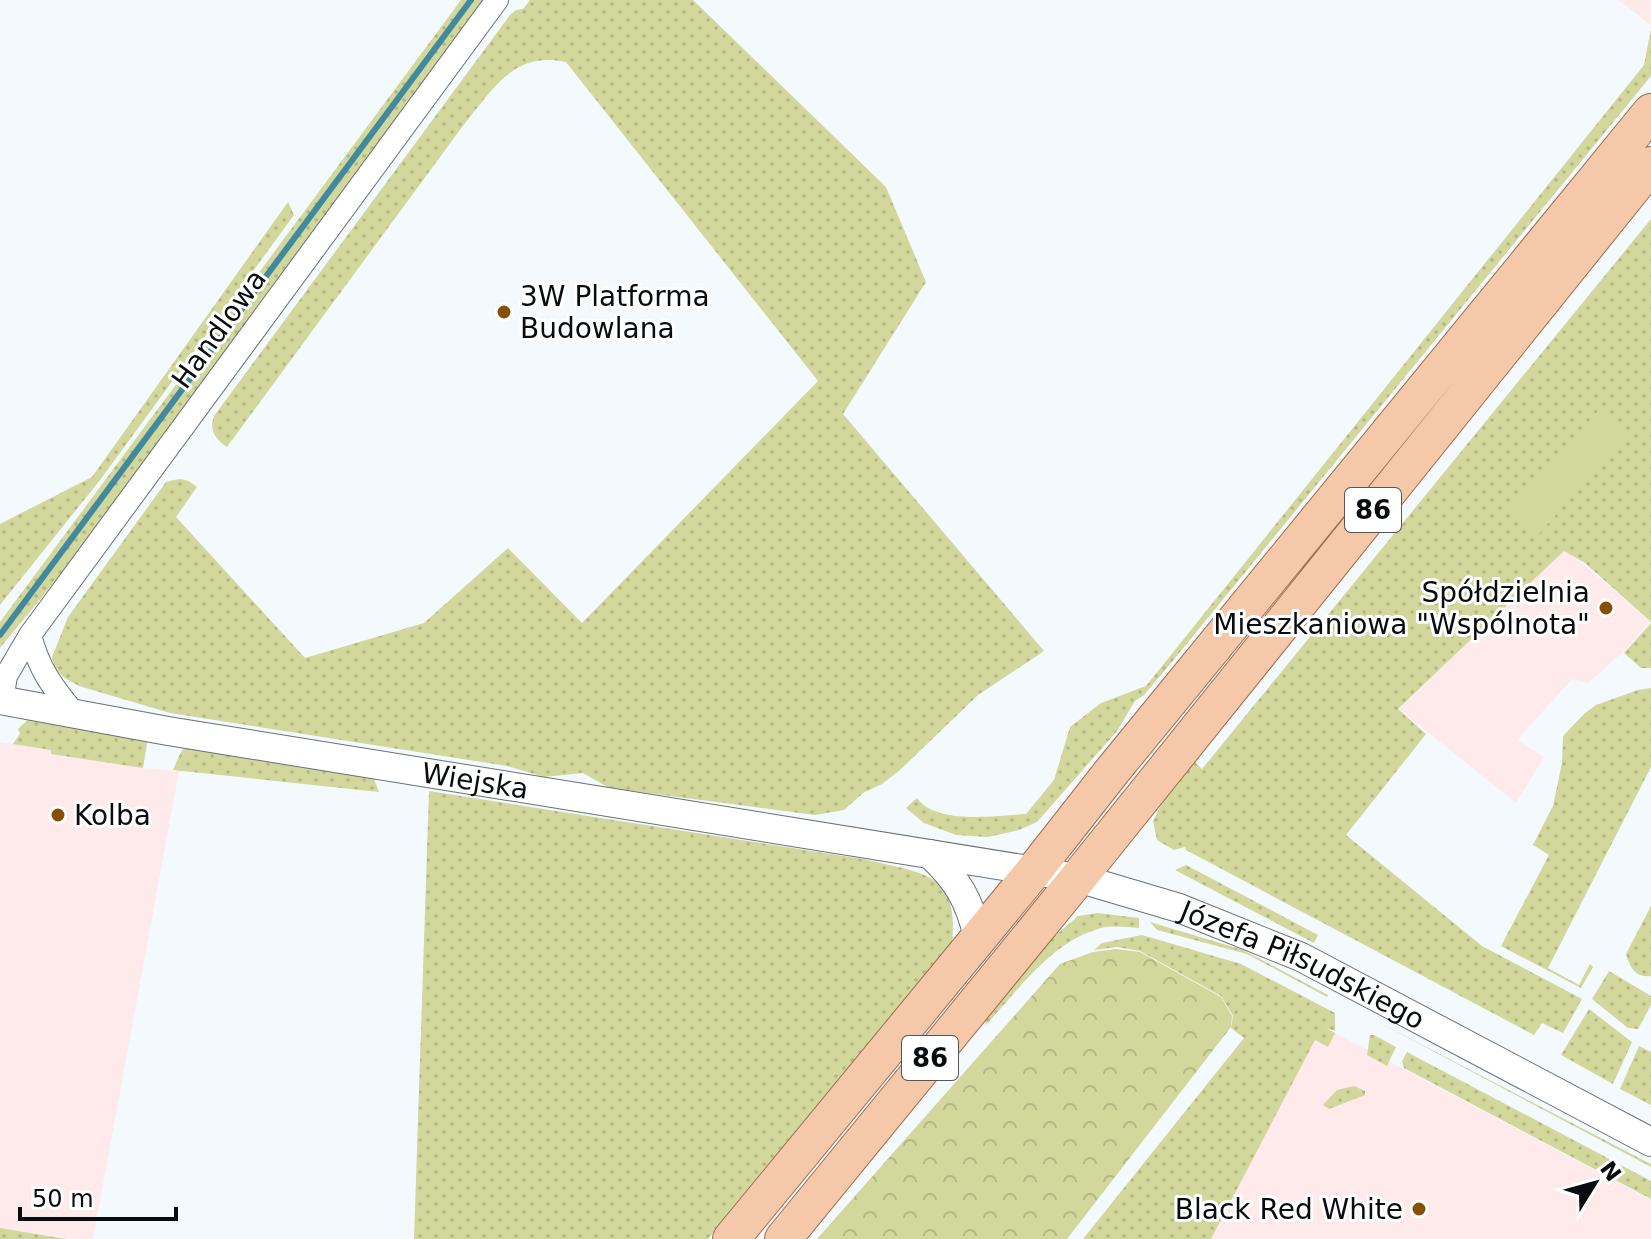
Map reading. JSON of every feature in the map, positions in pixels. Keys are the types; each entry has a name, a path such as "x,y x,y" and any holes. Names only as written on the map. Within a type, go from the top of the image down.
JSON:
{"main road":[{"name":"86","path":"731,1239 1651,112"},
{"name":"86","path":"783,1239 1078,878 1651,165"}],"street":[{"name":"Handlowa","path":"1,700 6,676 30,635 497,0"},
{"path":"30,635 36,659 47,681 73,712"},
{"name":"Wiejska","path":"1,700 938,861"},
{"path":"938,861 960,887 970,906 978,937"},
{"name":"Józefa Piłsudskiego","path":"938,861 1078,878 1179,908 1301,957 1651,1142"}],"shaded area":[{"path":"1618,0 1651,0 1651,25"},
{"path":"1564,551 1586,566 1650,622 1625,650 1588,683 1572,679 1517,740 1544,757 1516,803 1399,709"},
{"path":"28,723 147,743 143,768 179,771 93,1239 66,1239 0,1228 0,742 13,744"},
{"path":"1320,1028 1333,1032 1651,1200 1651,1239 1211,1239"}],"green space":[{"path":"461,0 483,0 79,552 0,648 0,622"},
{"path":"530,0 693,0 886,187 926,282 843,414 1044,651 978,695 900,770 863,793 844,810 815,815 609,788 583,773 544,777 507,766 170,713 79,686 55,668 52,657 68,617 166,482 179,479 197,487 176,517 305,658 424,623 508,548 582,623 818,381 566,62 548,60 519,67 496,85 227,447 216,437 212,426 214,416 510,15 523,9"},
{"path":"1651,29 1651,76 1171,663 1144,695 1135,701 1117,731 1037,822 988,837 956,835 924,823 906,808 917,798 926,807 952,815 983,817 1026,814 1054,780 1070,727 1101,703 1146,686 1644,65"},
{"path":"288,202 294,215 100,480 0,605 0,524 92,477"},
{"path":"1651,219 1651,622 1585,563 1564,551 1398,709 1426,734 1346,835 1482,946 1582,999 1563,1033 1542,1023 1534,1035 1185,847 1174,850 1157,840 1153,821 1165,796 1195,762 1202,769"},
{"path":"1600,409 1626,432 1539,534 1509,509"},
{"path":"1651,623 1651,668 1641,668 1624,653"},
{"path":"1651,688 1651,767 1548,968 1579,985 1590,964 1593,967 1581,988 1501,946 1549,855 1533,845 1553,806 1562,763 1563,736 1596,705"},
{"path":"31,717 148,737 143,768 51,754 51,750 13,744 20,734 18,729"},
{"path":"188,744 367,774 374,779 379,792 173,770"},
{"path":"429,791 863,859 905,869 935,881 945,891 951,905 953,924 951,950 708,1239 414,1239"},
{"path":"1186,865 1318,935 1314,943 1175,870"},
{"path":"1651,906 1651,976 1645,976 1634,971 1626,954"},
{"path":"1097,913 1139,918 1139,928 1101,928 1067,944 1037,968 986,1025 984,1018 1041,948 1078,916"},
{"path":"1150,922 1243,950 1328,995 1247,954 1157,930"},
{"path":"1142,935 1241,964 1335,1013 1335,1031 1326,1028 1335,1033 1328,1047 1315,1040 1211,1239 1083,1239 1244,1038 1231,1028 1233,1016 1221,996 1140,951 1117,947 1094,950 1102,943"},
{"path":"1116,949 1140,952 1221,997 1232,1016 1231,1027 1067,1239 817,1239 1060,964 1093,952"},
{"path":"1609,971 1651,996 1651,1005 1638,1029 1628,1028 1592,999"},
{"path":"1589,1009 1632,1042 1613,1084 1561,1055"},
{"path":"1365,1015 1651,1164 1651,1167"},
{"path":"1370,1035 1396,1047 1387,1066 1367,1055"},
{"path":"1639,1046 1651,1052 1651,1105 1620,1089"},
{"path":"1407,1052 1651,1181 1651,1199 1404,1068 1402,1061"},
{"path":"1354,1086 1365,1091 1365,1095 1329,1109 1323,1105 1337,1090"},
{"path":"0,1228 66,1239 0,1239"}],"waterway":[{"path":"0,635 471,0"}],"place":[{"name":"3W Platforma Budowlana","path":"504,312"},
{"name":"Spółdzielnia Mieszkaniowa \"Wspólnota\"","path":"1606,608"},
{"name":"Kolba","path":"58,815"},
{"name":"Black Red White","path":"1419,1209"}]}
